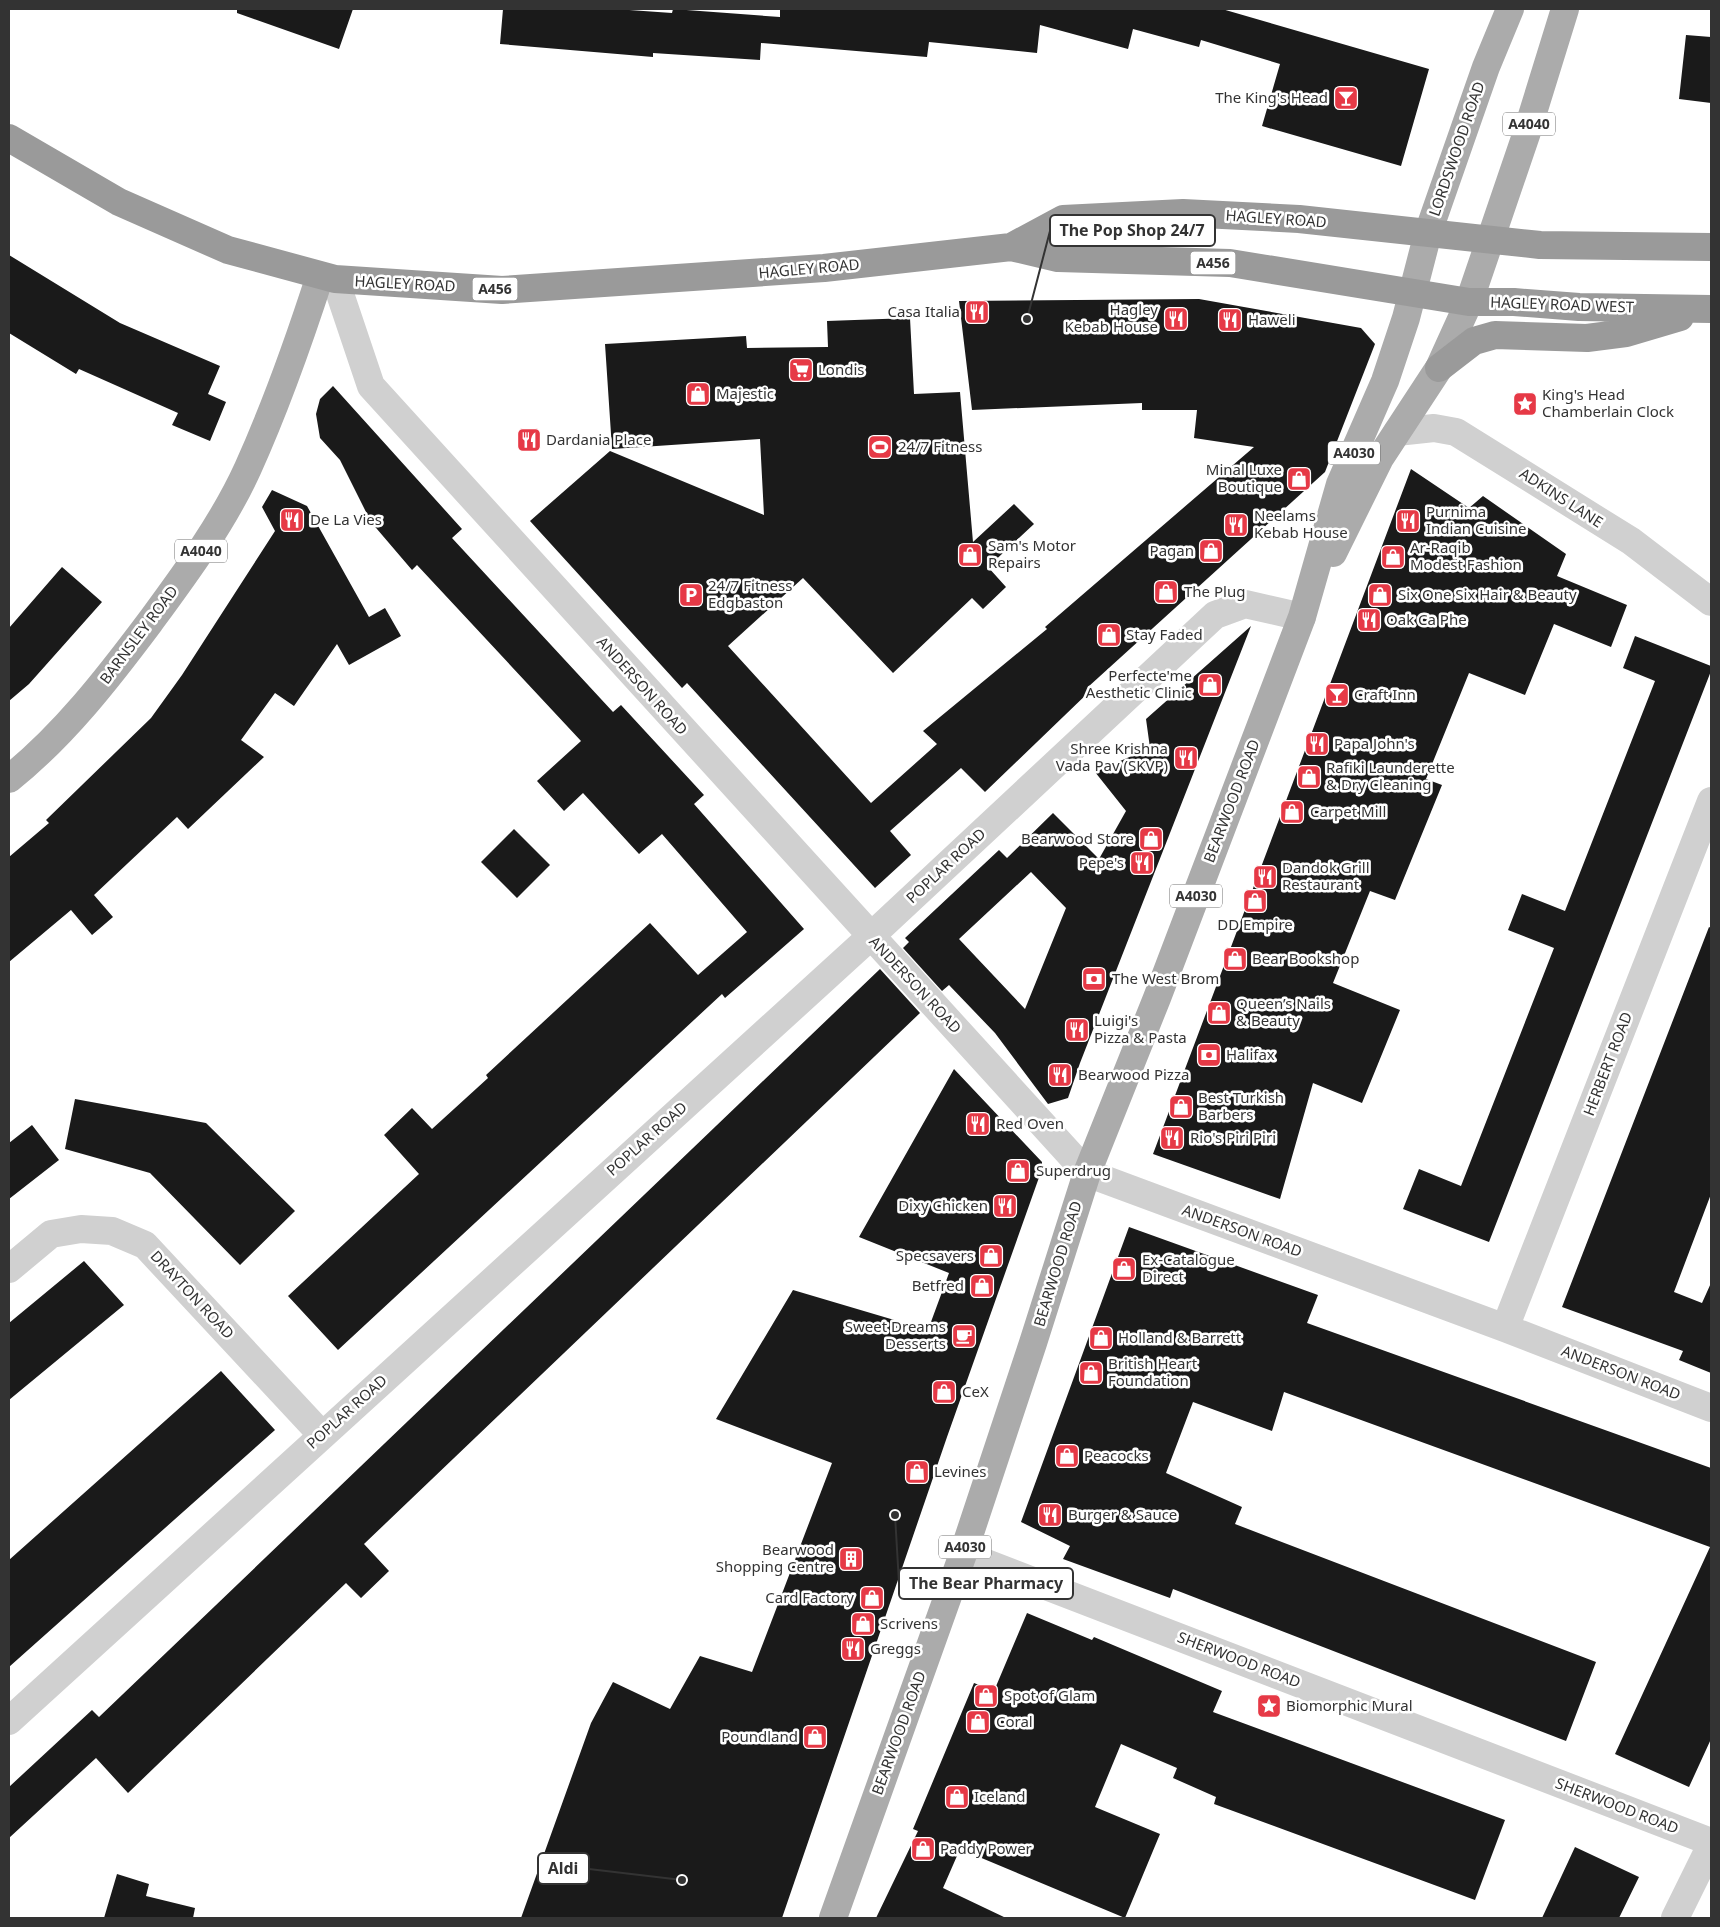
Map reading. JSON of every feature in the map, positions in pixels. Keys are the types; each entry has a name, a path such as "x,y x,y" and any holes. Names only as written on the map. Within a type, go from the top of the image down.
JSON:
{"highway":[{"name":"HAGLEY ROAD","path":"9,138 119,202 228,250 327,278 502,290 814,269 1011,248 1058,258 1230,263 1413,293"},
{"name":"HAGLEY ROAD","path":"1011,248 1063,219 1183,213 1299,219 1428,233"},
{"name":"A456","path":"1428,233 1540,245 1711,247"},
{"name":"HAGLEY ROAD WEST","path":"1413,293 1469,302 1578,307 1708,309"},
{"name":"A456","path":"1439,368 1474,341 1496,335 1587,338 1626,332 1708,309"}],"main road":[{"name":"LORDSWOOD ROAD","path":"1413,293 1428,233 1486,67 1510,9"},
{"name":"A4040","path":"1480,270 1526,135 1565,9"},
{"name":"BEARWOOD ROAD","path":"1302,617 1380,458 1439,368 1469,302 1480,270"},
{"name":"BARNSLEY ROAD","path":"9,779 27,764 102,686 209,540 247,469 327,278"},
{"name":"BEARWOOD ROAD","path":"833,1918 963,1554 1087,1174 1157,998 1302,617 1340,484 1385,381 1413,293"}],"street":[{"name":"ANDERSON ROAD","path":"327,278 371,386 870,937 970,1043 1087,1174 1505,1328 1711,1408"},
{"name":"ADKINS LANE","path":"1397,432 1434,428 1456,432 1607,528 1631,541 1711,602"},
{"name":"POPLAR ROAD","path":"9,1721 870,937 1215,615 1245,604 1302,617"},
{"name":"HERBERT ROAD","path":"1505,1328 1711,801"},
{"name":"DRAYTON ROAD","path":"9,1269 51,1234 81,1229 112,1231 145,1245 322,1435"},
{"name":"SHERWOOD ROAD","path":"963,1554 1711,1844"},
{"path":"1675,1918 1711,1844"}],"building":[{"path":"237,9 353,9 339,49 237,13"},
{"path":"503,9 615,9 672,13 673,9 780,17 780,9 1222,9 1429,69 1401,166 1262,126 1280,64 1201,40 1199,47 1133,29 1128,49 1040,25 1037,53 929,42 927,57 761,43 760,60 653,53 653,57 500,44"},
{"path":"1686,35 1711,37 1711,103 1679,99"},
{"path":"9,255 120,323 220,366 208,394 226,402 210,441 172,425 178,413 79,369 76,374 9,333"},
{"path":"1199,299 1361,328 1375,344 1325,472 1088,687 1091,690 985,792 961,768 890,831 911,855 875,888 687,683 682,688 530,521 610,451 764,515 760,439 612,449 605,344 746,336 747,348 828,347 827,321 910,318 914,394 960,392 973,542 1014,504 1034,524 988,567 1006,587 983,609 972,598 893,673 803,578 728,646 871,803 937,744 923,731 1047,629 1045,627 1254,447 1194,438 1197,410 1142,410 1142,403 972,410 959,301"},
{"path":"333,386 462,529 452,538 613,712 621,705 704,795 694,804 804,929 725,998 722,994 338,1350 288,1296 419,1174 384,1135 412,1108 432,1129 488,1078 486,1075 650,923 698,975 747,932 662,834 639,854 583,793 564,811 537,781 581,741 417,565 412,570 371,522 340,460 320,438 316,414 320,399"},
{"path":"1411,469 1469,508 1483,496 1566,554 1557,576 1627,605 1611,647 1554,624 1525,695 1469,673 1426,779 1442,785 1395,900 1370,891 1333,983 1400,1010 1362,1103 1313,1083 1280,1199 1153,1154"},
{"path":"272,490 307,506 369,617 385,608 401,636 349,665 337,644 294,706 275,693 241,740 264,757 188,829 177,817 94,895 113,917 92,935 71,910 9,962 9,857 49,823 46,820 151,718 182,675 275,531 262,507"},
{"path":"62,567 102,602 29,684 9,701 9,628"},
{"path":"1251,626 1068,1098 1048,1104 995,1033 949,985 942,991 903,948 909,942 905,938 999,850 1007,858 1053,813 1099,859 1126,811 1095,772 1150,748 1146,719","holes":["1031,872 1066,908 1025,1009 959,939"]},
{"path":"1635,636 1711,666 1711,671 1489,1242 1403,1209 1419,1169 1461,1186 1554,948 1508,930 1522,894 1565,911 1655,681 1623,668"},
{"path":"514,829 550,865 517,898 481,862"},
{"path":"1709,927 1711,928 1711,1194 1674,1292 1702,1303 1711,1283 1711,1373 1679,1360 1683,1351 1562,1307"},
{"path":"880,969 920,1013 364,1544 389,1571 361,1598 346,1583 128,1793 96,1758 9,1838 9,1787 92,1710 99,1717"},
{"name":"Bearwood Shopping Centre","path":"954,1069 1042,1162 1042,1169 947,1437 782,1918 521,1918 591,1723 613,1682 670,1709 700,1656 752,1672 832,1463 716,1419 793,1290 928,1330 949,1273 859,1237"},
{"path":"75,1099 206,1123 295,1211 240,1265 150,1173 65,1149"},
{"path":"32,1125 59,1160 9,1199 9,1143"},
{"path":"1129,1227 1318,1295 1307,1323 1711,1468 1711,1739 1689,1787 1615,1754 1710,1547 1284,1392 1272,1431 1193,1402 1166,1473 1242,1507 1235,1524 1596,1662 1566,1741 1173,1589 1170,1598 1063,1559 1070,1546 1021,1522"},
{"path":"84,1261 124,1305 9,1400 9,1323"},
{"path":"221,1371 275,1430 9,1667 9,1560"},
{"path":"1027,1613 1092,1640 1094,1637 1222,1691 1213,1712 1505,1820 1475,1900 1214,1804 1216,1797 1173,1778 1177,1768 1121,1744 1095,1807 1160,1834 1125,1918 960,1849 943,1888 1006,1918 876,1918 918,1831 913,1829 974,1683 994,1691"},
{"path":"1575,1847 1639,1877 1619,1918 1542,1918"},
{"path":"117,1874 149,1884 146,1896 195,1908 193,1918 104,1918"}],"place":[{"name":"The King's Head","path":"1346,98"},
{"name":"Casa Italia","path":"977,312"},
{"name":"The Pop Shop 24/7","path":"1027,319"},
{"name":"Hagley Kebab House","path":"1176,319"},
{"name":"Haweli","path":"1230,320"},
{"name":"Londis","path":"801,370"},
{"name":"Majestic","path":"698,394"},
{"name":"King's Head Chamberlain Clock","path":"1525,404"},
{"name":"Dardania Place","path":"529,440"},
{"name":"24/7 Fitness","path":"880,447"},
{"name":"Minal Luxe Boutique","path":"1299,479"},
{"name":"De La Vies","path":"292,520"},
{"name":"Purnima Indian Cuisine","path":"1408,521"},
{"name":"Neelams Kebab House","path":"1236,525"},
{"name":"Pagan","path":"1211,551"},
{"name":"Sam's Motor Repairs","path":"970,555"},
{"name":"Ar-Raqib Modest Fashion","path":"1393,557"},
{"name":"The Plug","path":"1166,592"},
{"name":"24/7 Fitness Edgbaston","path":"691,595"},
{"name":"Six One Six Hair & Beauty","path":"1380,595"},
{"name":"Oak Ca Phe","path":"1369,620"},
{"name":"Stay Faded","path":"1109,635"},
{"name":"Perfecte'me Aesthetic Clinic","path":"1210,685"},
{"name":"Craft Inn","path":"1337,695"},
{"name":"Papa John's","path":"1317,744"},
{"name":"Shree Krishna Vada Pav (SKVP)","path":"1186,758"},
{"name":"Rafiki Launderette & Dry Cleaning","path":"1309,777"},
{"name":"Carpet Mill","path":"1292,812"},
{"name":"Bearwood Store","path":"1151,839"},
{"name":"Pepe's","path":"1142,863"},
{"name":"Dandok Grill Restaurant","path":"1265,877"},
{"name":"DD Empire","path":"1255,901"},
{"name":"Bear Bookshop","path":"1235,959"},
{"name":"The West Brom","path":"1094,979"},
{"name":"Queen’s Nails & Beauty","path":"1219,1013"},
{"name":"Luigi's Pizza & Pasta","path":"1077,1030"},
{"name":"Halifax","path":"1209,1055"},
{"name":"Bearwood Pizza","path":"1060,1075"},
{"name":"Best Turkish Barbers","path":"1181,1107"},
{"name":"Red Oven","path":"978,1124"},
{"name":"Rio's Piri Piri","path":"1172,1138"},
{"name":"Superdrug","path":"1018,1171"},
{"name":"Dixy Chicken","path":"1005,1206"},
{"name":"Specsavers","path":"991,1256"},
{"name":"Ex-Catalogue Direct","path":"1124,1269"},
{"name":"Betfred","path":"982,1286"},
{"name":"Sweet Dreams Desserts","path":"964,1336"},
{"name":"Holland & Barrett","path":"1101,1338"},
{"name":"British Heart Foundation","path":"1091,1373"},
{"name":"CeX","path":"944,1392"},
{"name":"Peacocks","path":"1067,1456"},
{"name":"Levines","path":"917,1472"},
{"name":"The Bear Pharmacy","path":"895,1515"},
{"name":"Burger & Sauce","path":"1050,1515"},
{"name":"Bearwood Shopping Centre","path":"851,1559"},
{"name":"Card Factory","path":"872,1598"},
{"name":"Scrivens","path":"863,1624"},
{"name":"Greggs","path":"853,1649"},
{"name":"Spot of Glam","path":"986,1696"},
{"name":"Biomorphic Mural","path":"1269,1706"},
{"name":"Coral","path":"978,1722"},
{"name":"Poundland","path":"815,1737"},
{"name":"Iceland","path":"957,1797"},
{"name":"Paddy Power","path":"923,1849"},
{"name":"Aldi","path":"682,1880"}]}
